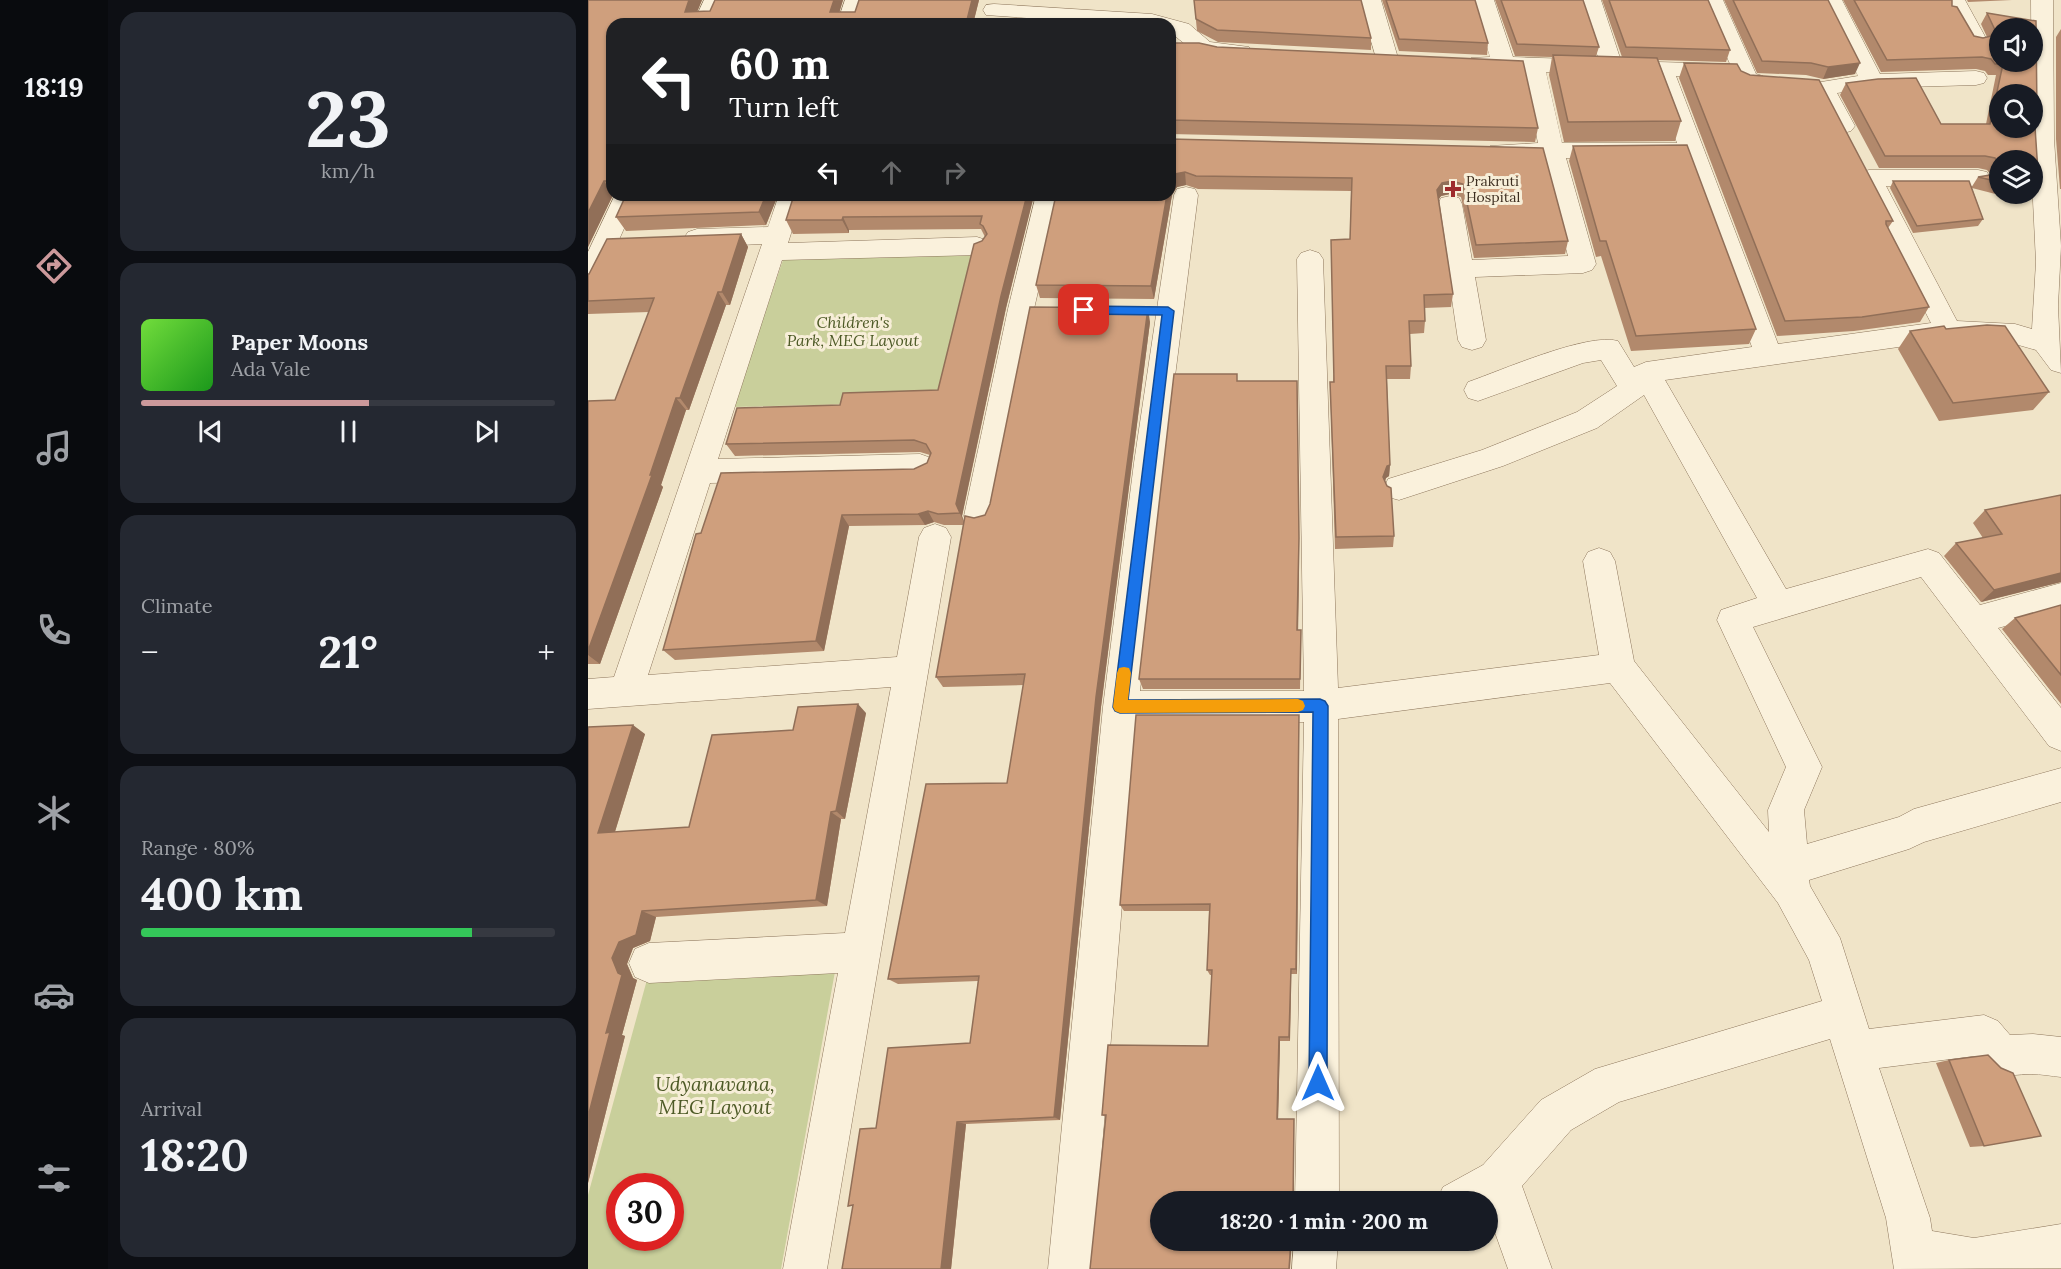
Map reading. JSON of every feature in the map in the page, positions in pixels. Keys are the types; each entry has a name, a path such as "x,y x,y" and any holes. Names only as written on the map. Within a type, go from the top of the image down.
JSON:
{"street":[{"path":"707,18 715,0"},
{"path":"850,18 856,0"},
{"path":"1370,0 1387,58"},
{"path":"1483,0 1504,65"},
{"path":"1590,0 1612,67"},
{"path":"1712,0 1744,71 1745,81 1776,82"},
{"path":"1831,0 1872,81"},
{"path":"1954,0 1976,40"},
{"path":"2042,0 2051,32 2055,264 2045,306 2053,353"},
{"path":"994,11 1117,18"},
{"path":"1176,27 1204,48 1218,51 1263,53"},
{"path":"1364,57 1410,59"},
{"path":"1457,62 1744,71"},
{"path":"1460,269 1583,264 1552,152 1533,66"},
{"path":"1662,69 1769,356"},
{"path":"1948,330 1861,161 1814,86 1872,81 1976,78"},
{"path":"1471,150 1552,152 1692,150"},
{"path":"1861,161 1977,178"},
{"path":"1070,1269 1157,311 1186,195"},
{"path":"588,280 617,242 626,201"},
{"path":"626,691 789,201"},
{"path":"979,516 1032,309 1047,201"},
{"path":"1450,204 1472,340"},
{"path":"674,239 775,244 977,246"},
{"path":"1310,259 1320,706 1317,1191"},
{"path":"1400,489 1492,458 1587,420 1640,381 1769,356 1948,330 2015,334 2053,353"},
{"path":"1478,390 1579,354 1608,348 1640,381 1778,605"},
{"path":"700,471 920,466"},
{"path":"805,1269 934,537"},
{"path":"1599,561 1618,667 1790,879 1826,952 1908,1218 1914,1259 1974,1260 2061,1246"},
{"path":"1790,879 1786,810 1804,767 1733,620 1928,562 2061,735"},
{"path":"1973,621 2061,597"},
{"path":"1120,707 1320,706 1618,667"},
{"path":"588,694 911,670"},
{"path":"1790,879 1910,831 1914,827 2061,785"},
{"path":"649,963 861,952"},
{"path":"1480,1191 1497,1180 1556,1114 1610,1084 1850,1032 1984,1035 2001,1056 2032,1054 2061,1058"},
{"path":"1497,1180 1530,1269"},
{"path":"1314,1269 1315,1251"}],"green space":[{"name":"Children's Park, MEG Layout","path":"973,255 944,402 733,407 783,260"},
{"name":"Udyanavana, MEG Layout","path":"836,966 781,1269 588,1269 588,1195 648,976"}],"building":[{"path":"588,0 689,0 685,12 710,11 715,0 834,0 830,12 855,12 859,0 972,0 968,18 606,18 606,181 588,213"},
{"path":"1194,0 1361,0 1371,38 1217,30 1196,19"},
{"path":"1386,0 1475,0 1488,43 1399,39"},
{"path":"1501,0 1583,0 1599,47 1517,44"},
{"path":"1609,0 1708,0 1730,50 1626,47"},
{"path":"1733,0 1828,0 1860,63 1828,67 1811,63 1762,61"},
{"path":"1854,0 1952,0 1952,6 1957,7 1974,36 1989,36 1989,59 1887,60"},
{"path":"1987,13 2018,18 1989,18"},
{"path":"1176,43 1199,43 1217,47 1523,61 1538,128 1176,120"},
{"path":"1553,55 1657,58 1681,121 1568,122"},
{"path":"1684,63 1737,64 1741,71 1750,75 1819,80 1893,221 1886,221 1886,224 1929,307 1862,317 1785,321"},
{"path":"2001,72 2037,72 2037,84 1999,84"},
{"path":"1916,78 1941,124 1989,124 1989,138 2036,138 2037,150 1989,150 1989,157 1885,156 1846,83"},
{"path":"1176,139 1543,148 1568,241 1476,245 1463,184 1452,181 1442,183 1437,190 1453,294 1424,295 1425,321 1409,321 1411,366 1386,366 1390,465 1387,466 1383,477 1387,486 1391,488 1394,536 1336,537 1330,382 1334,382 1331,240 1350,239 1352,178 1196,176 1185,172 1176,174"},
{"path":"1687,145 1756,329 1636,336 1606,241 1600,241 1573,146"},
{"path":"1989,175 1989,180 1978,177"},
{"path":"1893,181 1969,181 1983,219 1917,226"},
{"path":"623,201 764,201 759,212 616,217"},
{"path":"792,201 1025,201 1001,296 956,504 960,513 938,514 928,511 918,514 842,515 816,641 663,650 696,534 701,533 721,473 914,469 927,463 931,453 926,444 914,440 726,444 737,408 840,405 843,393 938,390 974,244 982,241 987,234 980,224 982,216 843,217 842,220 786,220"},
{"path":"1055,201 1166,201 1151,286 1036,285"},
{"path":"741,234 722,292 718,292 680,398 676,398 650,475 652,475 588,651 588,401 615,400 654,298 588,301 588,274 607,239"},
{"path":"1030,307 1148,308 1096,697 1054,1117 957,1122 941,1269 842,1269 853,1205 848,1206 860,1129 876,1128 888,1048 970,1043 979,976 888,979 926,784 1007,783 1025,674 936,677 965,516 974,518 985,515 990,504"},
{"path":"1987,325 2005,326 2049,392 1953,403 1910,331 1944,326 1946,329"},
{"path":"1174,374 1237,374 1237,381 1297,381 1299,538 1297,630 1301,630 1300,679 1139,679"},
{"path":"2061,495 2061,573 1994,590 1956,543 2002,534 1985,510"},
{"path":"2061,605 2061,675 2015,618"},
{"path":"858,704 836,811 831,812 816,900 642,911 636,935 619,942 612,958 618,973 622,975 606,1033 610,1032 588,1117 588,727 633,725 598,833 689,827 712,735 793,730 798,707"},
{"path":"1136,715 1299,715 1296,969 1291,969 1289,1037 1279,1037 1277,1119 1294,1119 1293,1191 1150,1191 1150,1251 1290,1251 1289,1269 1090,1269 1106,1115 1102,1115 1108,1045 1208,1046 1212,970 1207,970 1210,904 1120,905"},
{"path":"1988,1055 2001,1068 2013,1073 2041,1136 1984,1146 1949,1060"}],"slow traffic":[{"path":"1124,673 1120,707 1298,706"}],"place":[{"name":"Prakruti Hospital","path":"1453,189"}],"route":[{"path":"1084,310 1168,311 1120,707 1320,706 1318,1083"}]}
